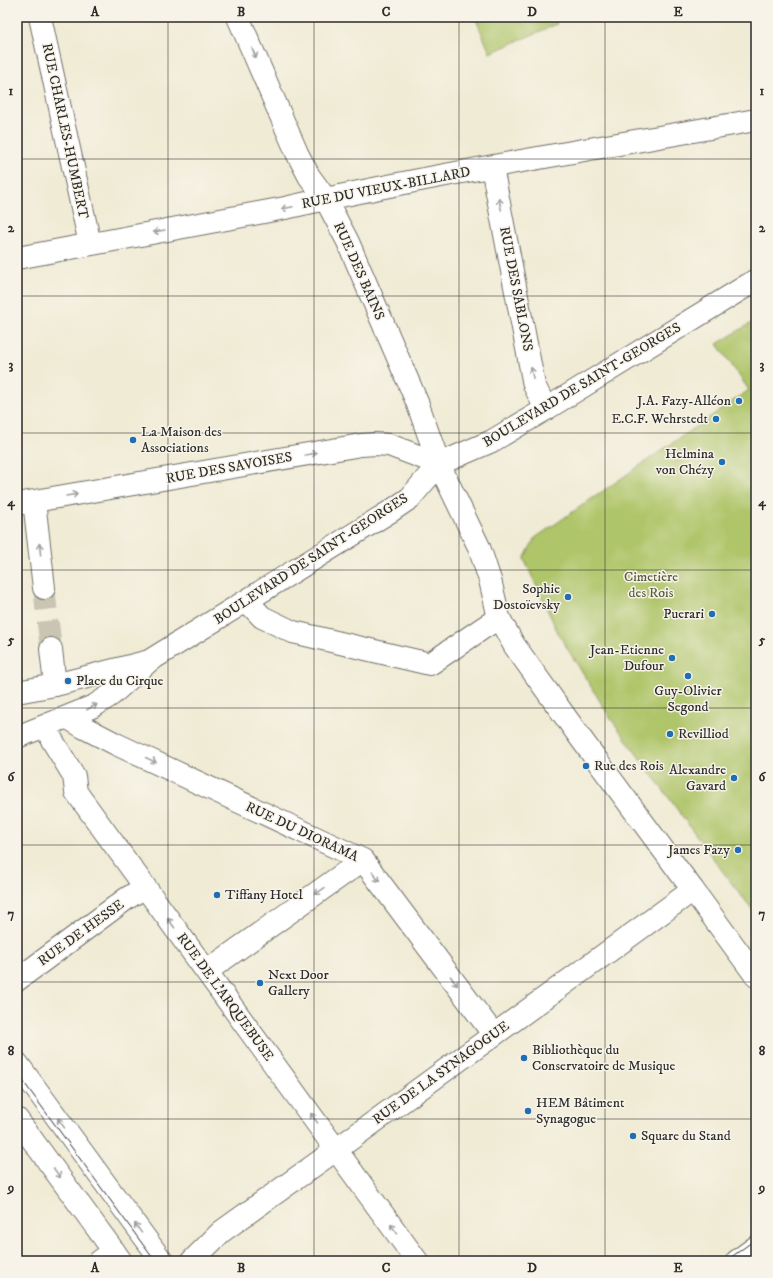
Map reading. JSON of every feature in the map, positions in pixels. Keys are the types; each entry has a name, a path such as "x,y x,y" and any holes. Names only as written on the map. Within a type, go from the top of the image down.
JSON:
{"street":[{"name":"RUE CHARLES-HUMBERT","path":"40,17 90,244"},
{"name":"RUE DES BAINS","path":"238,17 295,148 309,176 325,198 348,242 417,402 439,464"},
{"name":"RUE DU VIEUX-BILLARD","path":"17,258 285,208 325,198 756,120"},
{"name":"RUE DES SABLONS","path":"492,167 534,385 546,409"},
{"name":"BOULEVARD DE SAINT-GEORGES","path":"149,661 392,511 410,498 439,464 492,441 756,280"},
{"name":"RUE DES SAVOISES","path":"26,502 361,445 389,445 439,464"},
{"path":"439,464 479,548 490,580 499,618 514,645 756,976"},
{"path":"26,502 44,588"},
{"path":"247,601 262,617 293,632 430,664 499,618"},
{"path":"51,649 55,685"},
{"path":"17,692 55,685 149,661"},
{"path":"17,737 68,718 94,706 111,695 149,661"},
{"name":"RUE DU DIORAMA","path":"68,718 116,744 363,860 494,1035"},
{"name":"RUE DE L'ARQUEBUSE","path":"46,726 52,740 74,776 76,792 417,1261"},
{"path":"207,971 363,860"},
{"name":"RUE DE HESSE","path":"17,980 126,899 145,887"},
{"name":"RUE DE LA SYNAGOGUE","path":"192,1261 221,1232 337,1150 693,890"},
{"path":"17,1063 162,1261"},
{"path":"17,1119 112,1258"},
{"path":"737,1261 756,1247"}],"green space":[{"path":"475,17 555,17 557,24 490,53"},
{"name":"Cimetière des Rois","path":"756,320 756,914 729,880 611,719 559,635 524,559 535,538 749,390 717,344"}],"tunnel":[{"path":"44,588 51,649"}],"tram line":[{"path":"17,1073 155,1261"},
{"path":"726,1261 756,1239"},
{"path":"748,1261 756,1255"}],"place":[{"name":"J.A. Fazy-Alléon","path":"739,401"},
{"name":"E.C.F. Wehrstedt","path":"716,419"},
{"name":"La Maison des Associations","path":"133,440"},
{"name":"Helmina von Chézy","path":"722,462"},
{"name":"Sophie Dostoïevsky","path":"568,597"},
{"name":"Puerari","path":"712,614"},
{"name":"Jean-Etienne Dufour","path":"672,658"},
{"name":"Guy-Olivier Segond","path":"688,676"},
{"name":"Place du Cirque","path":"68,681"},
{"name":"Revilliod","path":"670,734"},
{"name":"Rue des Rois","path":"586,766"},
{"name":"Alexandre Gavard","path":"734,778"},
{"name":"James Fazy","path":"738,850"},
{"name":"Tiffany Hotel","path":"217,895"},
{"name":"Next Door Gallery","path":"260,983"},
{"name":"Bibliothèque du Conservatoire de Musique","path":"524,1058"},
{"name":"HEM Bâtiment Synagogue","path":"528,1111"},
{"name":"Square du Stand","path":"633,1136"}]}
